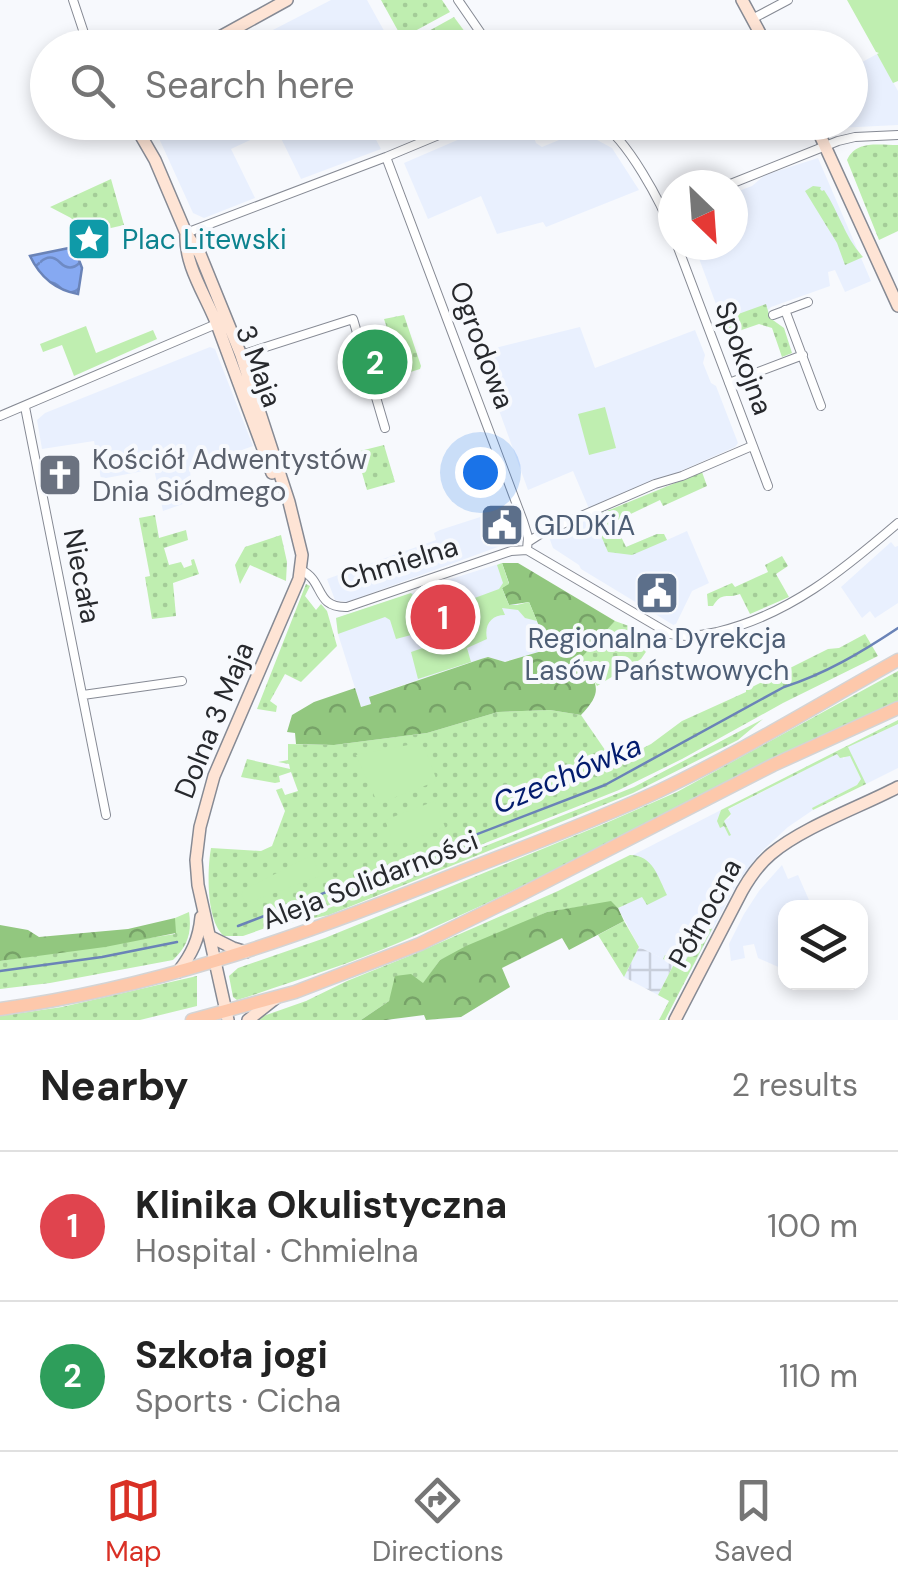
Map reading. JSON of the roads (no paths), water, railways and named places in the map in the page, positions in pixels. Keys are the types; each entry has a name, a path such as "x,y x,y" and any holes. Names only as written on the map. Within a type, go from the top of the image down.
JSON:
{"main road":[{"name":"Aleja Solidarności","path":"0,1009 100,992 178,973 352,916 658,791 898,660"},
{"path":"192,1020 227,1016 378,962 452,929 773,765 898,708"}],"street":[{"path":"74,0 83,30"},
{"path":"233,30 287,0"},
{"path":"742,0 758,30"},
{"path":"752,19 788,0"},
{"path":"462,2 480,30"},
{"path":"868,136 898,135"},
{"name":"3 Maja","path":"143,140 186,233 189,259 241,354 289,502 302,550 301,570"},
{"path":"186,233 427,140"},
{"path":"619,140 658,194"},
{"path":"823,140 897,302"},
{"path":"748,177 845,140"},
{"name":"Ogrodowa","path":"386,157 482,410 528,546"},
{"name":"Spokojna","path":"683,260 768,486"},
{"path":"772,314 808,302"},
{"path":"785,310 821,406"},
{"path":"241,354 353,319 385,428"},
{"path":"0,416 222,321"},
{"name":"3 Maja","path":"222,321 279,491 291,515"},
{"path":"728,382 803,355"},
{"name":"Niecała","path":"25,408 106,815"},
{"name":"Chmielna","path":"301,570 314,578 324,600 336,607 347,607 528,546 542,533 752,446"},
{"path":"528,546 670,634 687,637 742,626 772,614 834,576 898,523"},
{"name":"Dolna 3 Maja","path":"227,1016 202,908 196,860 200,827 206,798 301,570"},
{"path":"83,695 182,681"},
{"name":"Północna","path":"675,1020 742,891 768,856 802,834 898,787"},
{"path":"178,973 194,949 202,908"},
{"path":"208,936 248,952"},
{"path":"248,1020 278,997"}],"water":[{"path":"74,247 82,268 78,294 49,281 30,256"}],"waterway":[{"name":"Czechówka","path":"238,926 605,785 784,687 843,662 898,628"},
{"name":"Czechówka","path":"0,971 177,942"}],"place":[{"name":"Plac Litewski","path":"89,239"},
{"name":"Szkoła jogi","path":"375,362"},
{"name":"Kościół Adwentystów Dnia Siódmego","path":"60,475"},
{"name":"GDDKiA","path":"502,525"},
{"name":"Regionalna Dyrekcja Lasów Państwowych","path":"657,593"},
{"name":"Klinika Okulistyczna","path":"443,617"}]}
